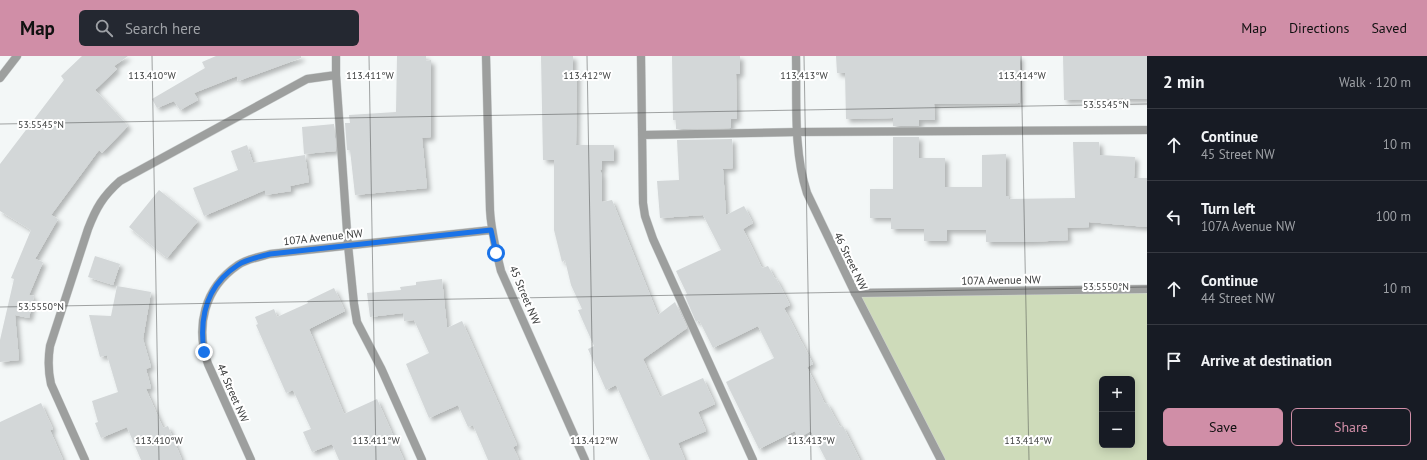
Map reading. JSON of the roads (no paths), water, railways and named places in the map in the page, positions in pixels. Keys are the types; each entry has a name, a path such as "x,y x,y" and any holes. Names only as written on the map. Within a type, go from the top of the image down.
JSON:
{"street":[{"path":"0,78 17,56"},
{"path":"336,56 336,75 348,245 357,322 381,368 422,460"},
{"name":"45 Street NW","path":"486,56 491,230 501,271 586,460"},
{"path":"641,56 643,203 649,228 753,460"},
{"name":"46 Street NW","path":"796,56 798,154 802,178 807,193 855,293 941,460"},
{"path":"85,460 51,384 48,362 50,346 88,229 101,201 120,181 307,79 336,75"},
{"path":"642,135 798,132 1147,130"},
{"name":"107A Avenue NW","path":"204,309 218,283 239,264 252,258 270,254 491,230"},
{"name":"107A Avenue NW","path":"855,293 1147,289"},
{"name":"44 Street NW","path":"204,309 202,338 204,352 251,460"}]}
